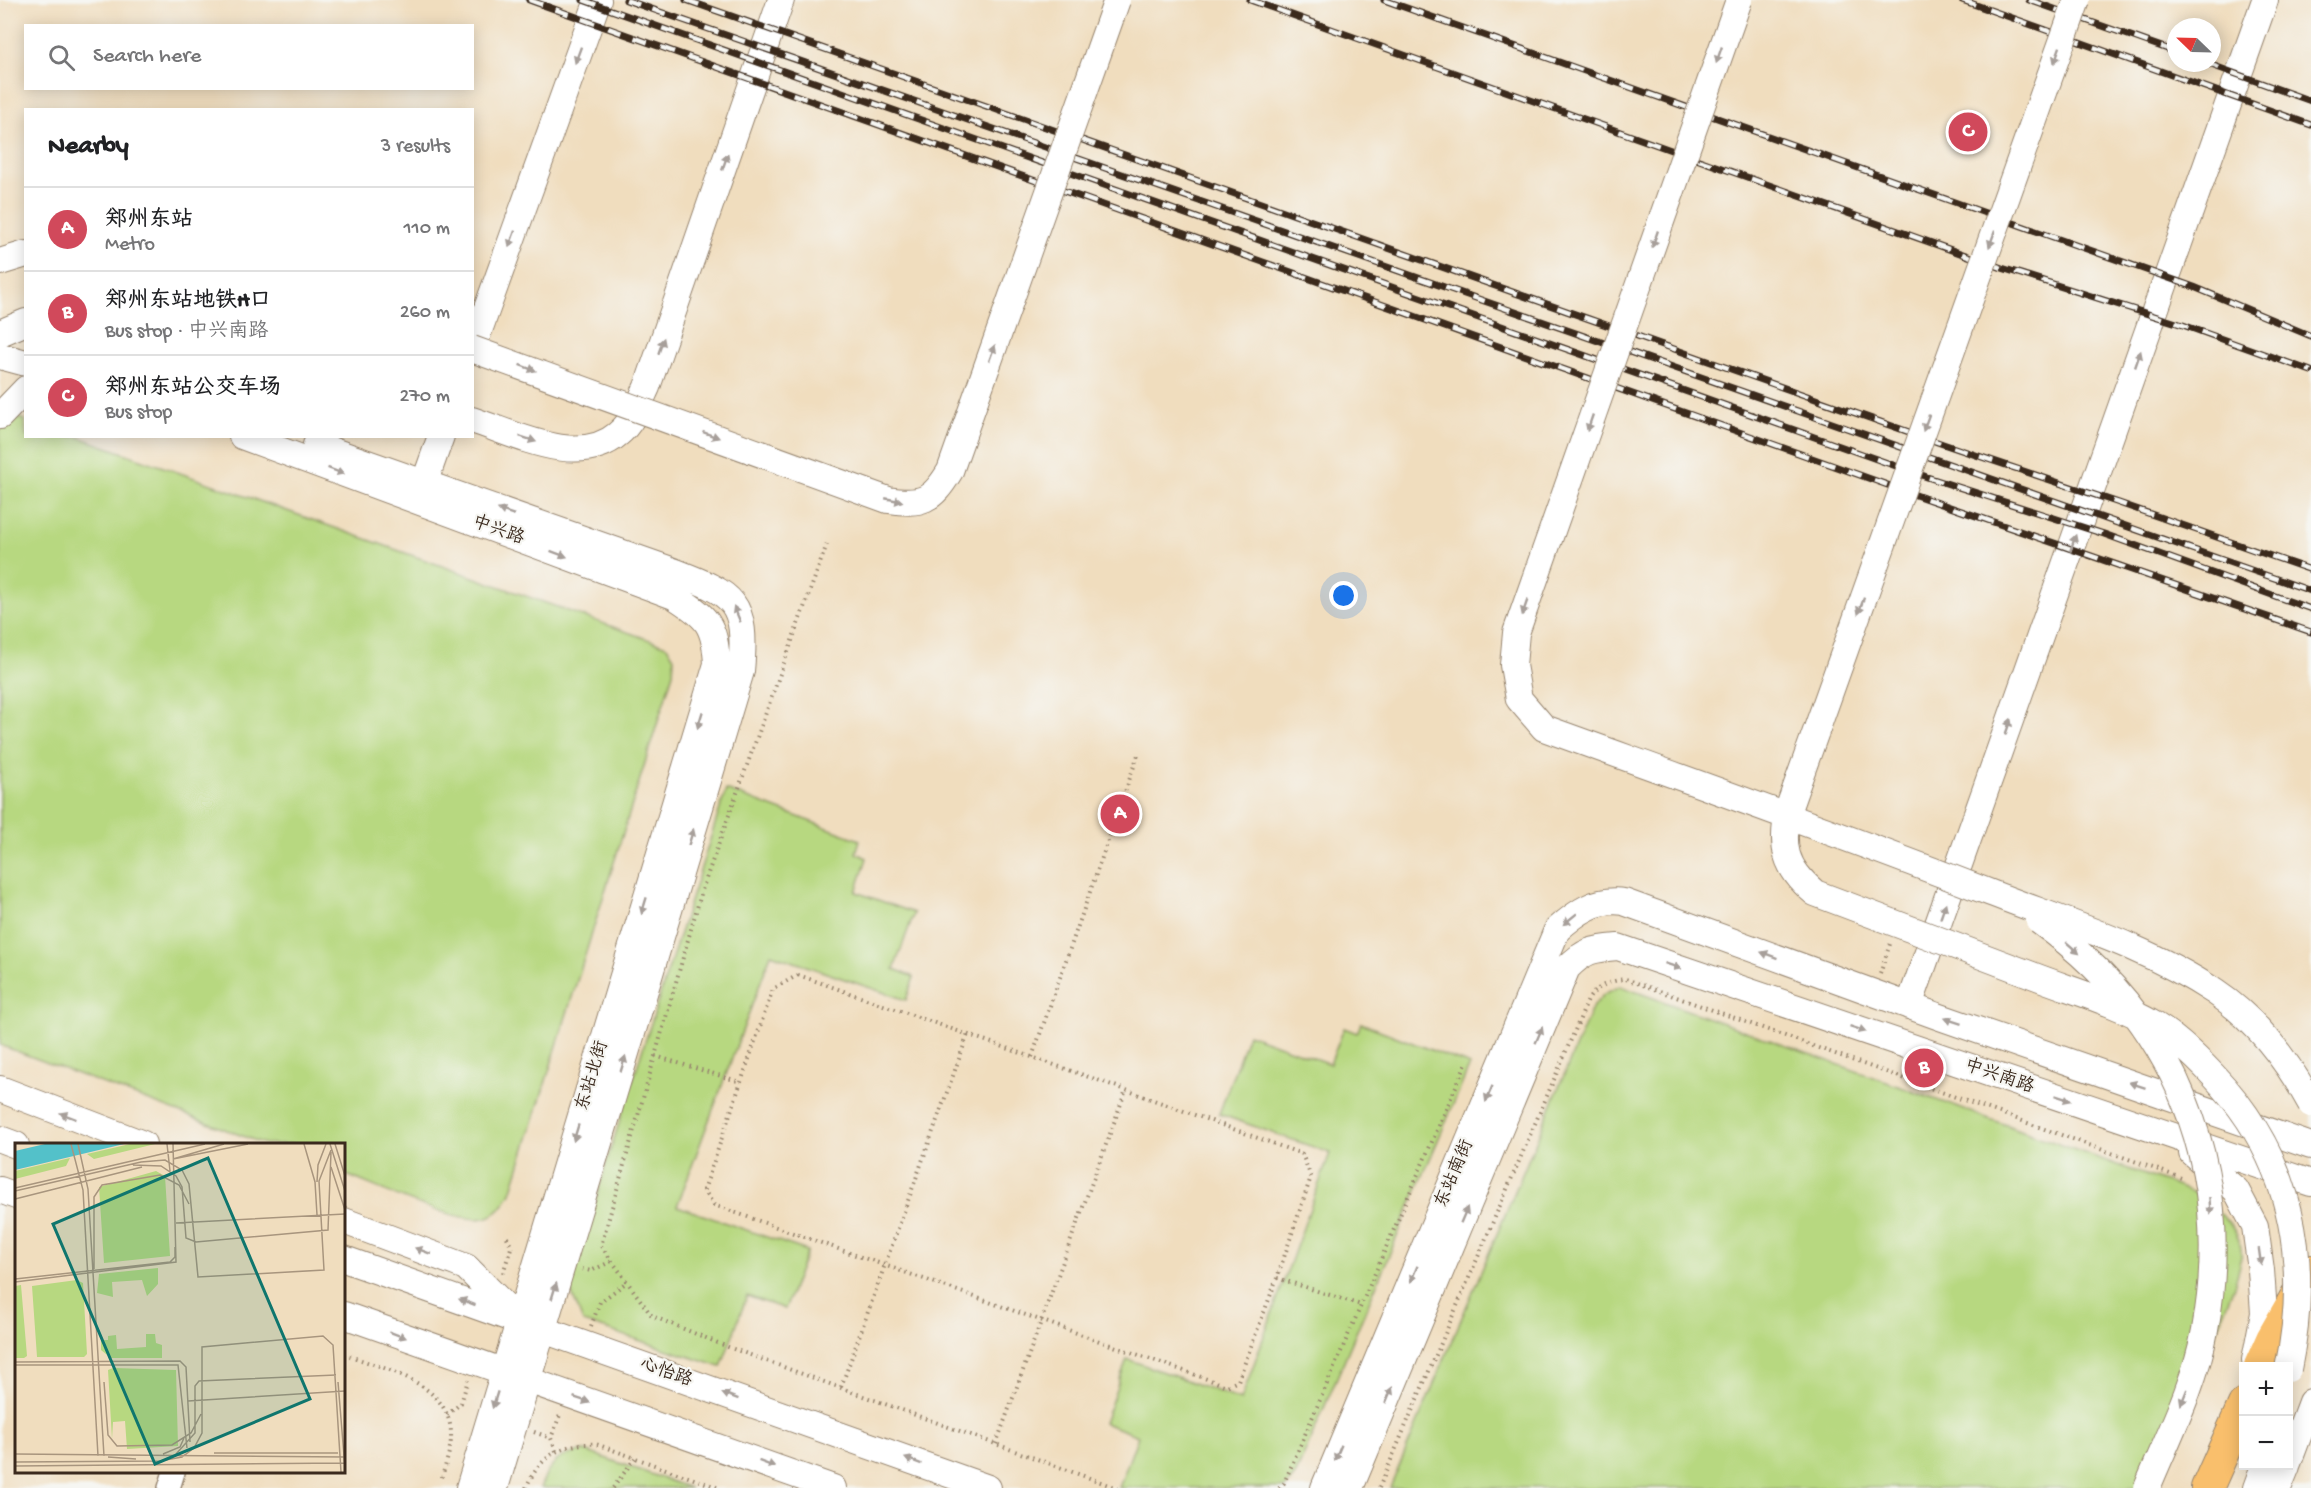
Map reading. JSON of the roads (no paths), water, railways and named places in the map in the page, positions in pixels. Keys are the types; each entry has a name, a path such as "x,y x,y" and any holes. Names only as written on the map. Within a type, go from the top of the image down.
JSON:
{"main road":[{"path":"2262,1362 2272,1339 2311,1271"},
{"path":"2207,1488 2239,1416"}],"street":[{"path":"474,343 598,0"},
{"path":"474,421 539,442 575,450 600,446 618,435 626,426 647,387 781,0"},
{"path":"474,350 888,500 912,503 938,492 950,471 1117,0"},
{"path":"1739,0 1516,633 1513,665 1519,699 1544,728 1850,838 2123,945 2190,976 2245,1015 2264,1034 2291,1068 2311,1104"},
{"path":"2077,0 1790,807 1785,823 1785,848 1795,873 1815,893 2106,1003 2154,1025 2196,1057 2249,1116 2281,1178 2292,1216 2300,1260 2299,1306 2290,1362"},
{"path":"1909,1006 2265,0"},
{"path":"0,262 24,255"},
{"path":"0,334 24,323"},
{"path":"0,334 24,342"},
{"path":"0,356 24,362"},
{"path":"0,416 24,390"},
{"name":"中兴路","path":"247,438 674,596 696,610 709,625 729,667"},
{"name":"中兴路","path":"297,438 716,588 732,602 741,618 744,639 729,667"},
{"path":"424,484 440,438"},
{"name":"东站北街","path":"469,1488 503,1373 531,1325 729,667"},
{"name":"东站南街","path":"1324,1488 1557,930 1575,914 1591,905 1611,900 1624,902"},
{"path":"2009,900 2059,936 2084,958 2130,1006 2162,1050 2203,1151 2213,1241 2212,1282 2205,1332 2194,1372 2146,1488"},
{"name":"中兴南路","path":"1624,902 1909,1006 2311,1146"},
{"name":"中兴南路","path":"1618,947 2311,1183"},
{"name":"东站南街","path":"1350,1488 1567,968 1578,957 1593,949 1618,947"},
{"path":"11,1094 140,1143"},
{"path":"2224,1116 2311,1129"},
{"path":"2124,1119 2197,1156 2236,1190 2255,1226 2261,1270 2264,1313 2255,1362"},
{"path":"0,1139 15,1145"},
{"path":"0,1190 15,1196"},
{"path":"345,1221 466,1267 531,1325"},
{"name":"心怡路","path":"345,1259 988,1488"},
{"path":"345,1315 833,1488"},
{"name":"东站北街","path":"495,1488 528,1381 531,1325"},
{"path":"2293,1451 2311,1402"},
{"path":"2264,1481 2280,1470"},
{"path":"169,1488 174,1473"}],"railway":[{"path":"529,0 1924,498 2311,632"},
{"path":"583,0 1927,477 2104,534 2311,609"},
{"path":"626,0 2311,591"},
{"path":"686,0 1943,444 2311,570"},
{"path":"1250,0 2002,268 2183,325 2311,371"},
{"path":"1384,0 2194,287 2311,336"},
{"path":"1962,0 2311,125"},
{"path":"2029,0 2167,49"},
{"path":"2221,68 2311,101"}],"place":[{"name":"郑州东站公交车场","path":"1968,132"},
{"name":"郑州东站","path":"1120,814"},
{"name":"郑州东站地铁H口","path":"1924,1068"}]}
